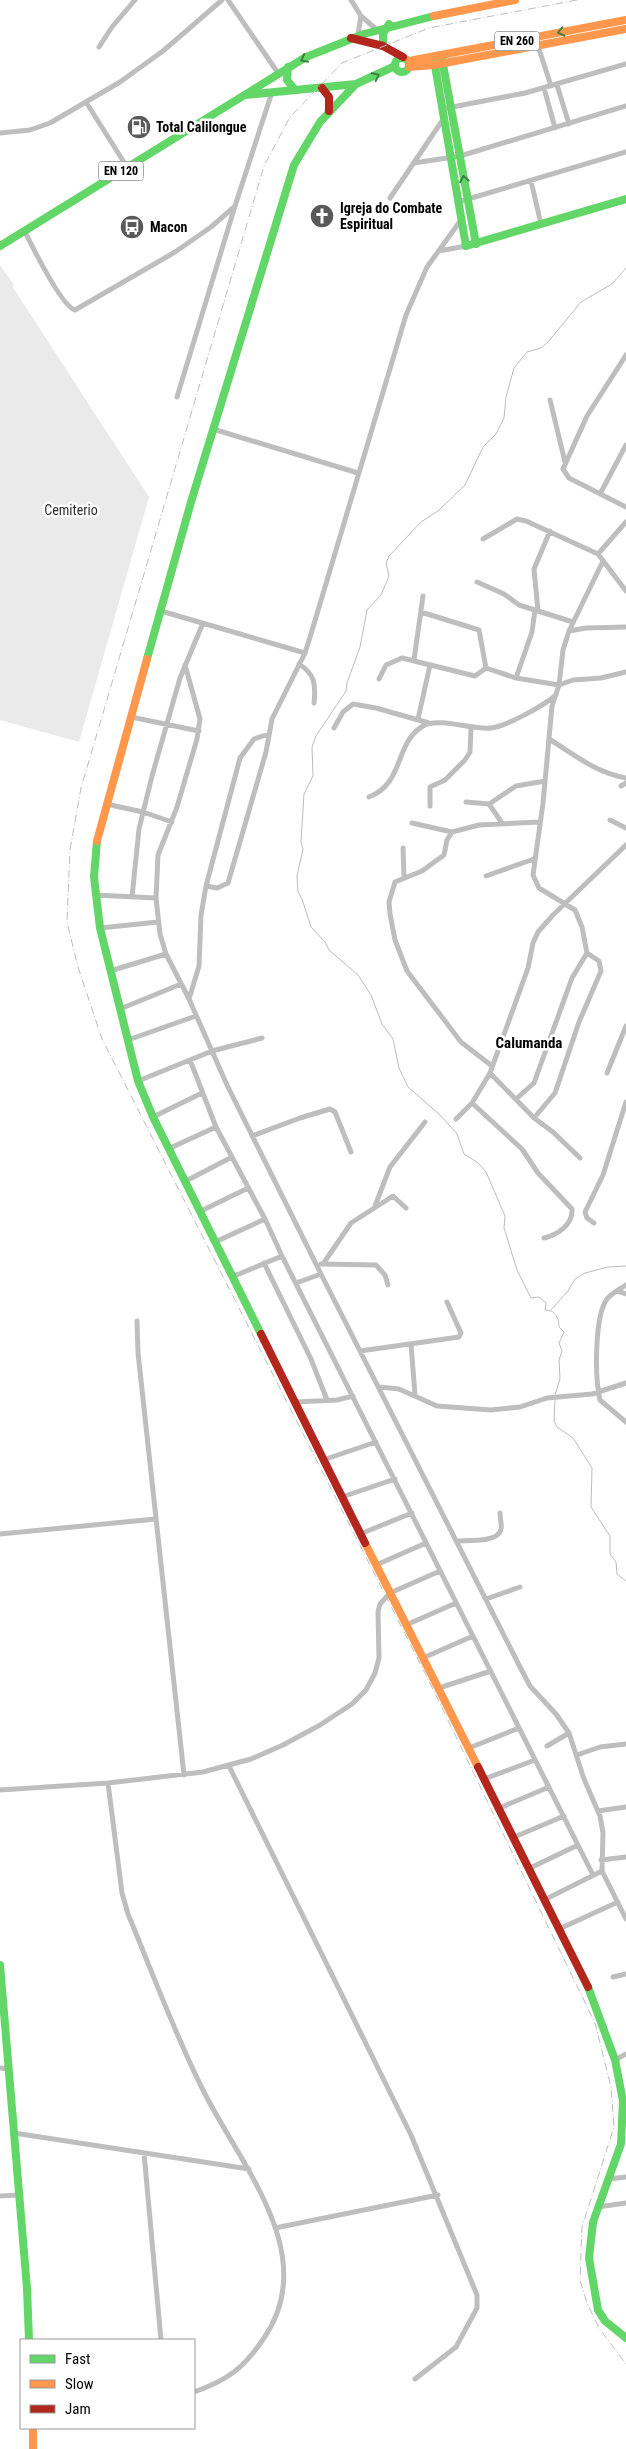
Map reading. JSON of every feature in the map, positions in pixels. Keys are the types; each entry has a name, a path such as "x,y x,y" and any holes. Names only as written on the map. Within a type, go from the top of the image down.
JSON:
{"street":[{"path":"99,47 112,27 136,0"},
{"path":"0,133 37,128 50,123 86,102 143,67 222,0"},
{"path":"228,0 278,73"},
{"path":"351,0 361,16 376,28"},
{"name":"EN 120","path":"0,246 288,67 348,38 389,24 478,3 515,0"},
{"path":"358,34 361,16"},
{"name":"EN 260","path":"407,62 434,66 538,46 626,20"},
{"path":"383,46 383,34 389,24"},
{"name":"EN 260","path":"407,62 488,46 584,32 626,29"},
{"path":"348,38 359,38 383,46 407,62"},
{"path":"488,46 490,55"},
{"path":"538,46 551,86"},
{"path":"437,55 443,63 476,244"},
{"path":"437,55 434,66 466,246"},
{"name":"EN 120","path":"242,96 273,91 356,84 395,66 397,60 407,62 402,72 395,66"},
{"path":"442,109 544,88 626,64"},
{"path":"288,67 287,80 295,90"},
{"path":"356,84 329,111 308,138 294,165 213,429 106,804 94,853 95,895 100,928 138,1081 153,1116 184,1182 390,1594 470,1748 497,1809 591,1992 615,2060 625,2100 624,2143 598,2207 589,2242 589,2258 598,2310 605,2321 626,2338"},
{"path":"557,84 569,124"},
{"path":"322,88 329,97 329,111"},
{"path":"544,88 555,128"},
{"path":"177,397 235,206 273,91"},
{"path":"86,102 127,168"},
{"path":"414,163 460,156 626,106"},
{"path":"390,198 444,118"},
{"path":"458,202 626,152"},
{"path":"530,181 541,224"},
{"path":"438,251 476,244 626,199"},
{"path":"25,232 46,272 69,307 75,310 175,252 211,227 235,206"},
{"path":"206,886 217,888 228,883 275,712 305,653 350,508 358,473 406,314 424,273 461,220"},
{"path":"626,355 587,416 563,469 564,474 626,507"},
{"path":"550,400 565,462"},
{"path":"213,429 358,473"},
{"path":"600,494 626,445"},
{"path":"483,539 517,519 550,531 598,554 626,592"},
{"path":"598,554 626,522"},
{"path":"516,678 532,632 537,610 534,569 550,531"},
{"path":"516,1099 529,1090 534,1083 572,978 587,953 579,916 575,910 536,885 533,876 552,706 559,685 562,650 569,630 603,561"},
{"path":"477,582 504,594 519,605 573,622"},
{"path":"414,660 423,596"},
{"path":"161,611 305,653"},
{"path":"421,612 478,630 486,668"},
{"path":"132,897 143,812 184,665 203,624"},
{"path":"569,630 626,627"},
{"path":"379,679 382,670 392,661 402,658 475,676 486,668"},
{"path":"299,664 313,676 316,686 314,703"},
{"path":"184,665 200,719 199,731 172,822 163,839 158,855 156,898 158,922 166,954 189,999 252,1136 530,1686 556,1714 569,1733 598,1811 603,1833 602,1871 626,1918"},
{"path":"418,720 430,665"},
{"path":"486,668 516,678 559,685 573,680 601,678 626,672"},
{"path":"334,728 343,712 353,704 429,723 471,728 502,726 541,706 556,695"},
{"path":"131,716 199,731"},
{"path":"369,797 383,790 390,783 402,752 411,737 421,727 429,723"},
{"path":"430,806 430,787 445,780 465,760 470,752 471,728"},
{"path":"189,999 199,966 201,915 206,886 240,758 254,739 269,734"},
{"path":"549,739 582,762 610,775 626,778"},
{"path":"466,802 489,804 516,786 545,781"},
{"path":"106,804 143,812 172,822"},
{"path":"489,804 502,823"},
{"path":"610,820 626,828"},
{"path":"412,823 452,832 479,825 540,822"},
{"path":"452,832 447,840 444,855 427,868 404,877 393,885 389,902 394,940 407,970 461,1042 492,1066"},
{"path":"456,1119 472,1103 490,1073 528,968 533,943 538,932 626,845"},
{"path":"403,848 404,877"},
{"path":"486,876 534,859"},
{"path":"95,895 156,898"},
{"path":"100,928 158,922"},
{"path":"534,1118 554,1093 601,970 600,961 587,953"},
{"path":"110,971 166,954"},
{"path":"120,1009 181,984"},
{"path":"128,1040 196,1016"},
{"path":"607,1073 626,1026"},
{"path":"138,1081 212,1051 262,1038"},
{"path":"619,1043 626,1047"},
{"path":"190,1060 216,1126 265,1219 594,1875"},
{"path":"490,1073 534,1118 553,1132 580,1158"},
{"path":"153,1116 202,1093"},
{"path":"594,1224 586,1218 585,1212 604,1175 625,1111 626,1102"},
{"path":"472,1103 522,1149 538,1173 572,1209 585,1212"},
{"path":"252,1136 330,1109 335,1112 351,1152"},
{"path":"374,1206 390,1167 425,1122"},
{"path":"168,1149 216,1126"},
{"path":"184,1182 232,1157"},
{"path":"199,1212 248,1188"},
{"path":"322,1264 351,1223 374,1206 393,1196 406,1208"},
{"path":"544,1238 562,1230 570,1219 572,1209"},
{"path":"215,1242 265,1219"},
{"path":"232,1276 282,1256"},
{"path":"264,1264 307,1350 327,1400"},
{"path":"316,1264 376,1265 385,1275 388,1285"},
{"path":"296,1283 321,1274"},
{"path":"626,1285 607,1300 603,1307 598,1331 599,1397 602,1403 626,1422"},
{"path":"617,1291 626,1294"},
{"path":"360,1351 445,1341 461,1335 447,1302"},
{"path":"137,1321 138,1352 184,1775"},
{"path":"412,1344 415,1395"},
{"path":"379,1388 399,1389 437,1406 491,1410 520,1407 551,1398 585,1396 626,1383"},
{"path":"295,1402 353,1396"},
{"path":"323,1460 376,1442"},
{"path":"342,1497 395,1479"},
{"path":"456,1542 498,1536 501,1530 500,1513"},
{"path":"360,1534 412,1514"},
{"path":"0,1534 156,1520"},
{"path":"376,1565 426,1543"},
{"path":"0,1790 108,1783 184,1775 229,1766 283,1745 320,1726 352,1704 366,1690 375,1673 379,1658 378,1612 380,1604 390,1594 440,1571"},
{"path":"486,1599 520,1587"},
{"path":"406,1625 456,1603"},
{"path":"423,1658 473,1636"},
{"path":"439,1688 491,1672"},
{"path":"470,1748 519,1728"},
{"path":"547,1746 569,1733"},
{"path":"577,1756 600,1747 626,1744"},
{"path":"484,1779 536,1760"},
{"path":"229,1766 386,2081 438,2195 456,2248 478,2301 453,2351 415,2379"},
{"path":"108,1783 122,1893 128,1914 204,2093 265,2200 275,2228 285,2275 281,2304 271,2328 252,2356 238,2371 215,2385 195,2392"},
{"path":"497,1809 549,1786"},
{"path":"598,1811 626,1807"},
{"path":"512,1838 564,1816"},
{"path":"528,1869 578,1846"},
{"path":"601,1860 626,1857"},
{"path":"544,1900 602,1871"},
{"path":"559,1929 618,1902"},
{"path":"0,1965 29,2339"},
{"path":"613,1977 626,1974"},
{"path":"615,2060 626,2054"},
{"path":"0,2068 9,2069"},
{"path":"14,2132 249,2170"},
{"path":"144,2153 161,2339"},
{"path":"609,2179 626,2177"},
{"path":"0,2196 19,2195"},
{"path":"275,2228 438,2195"},
{"path":"598,2207 626,2202"},
{"path":"32,2429 33,2449"}],"green space":[{"name":"Cemiterio","path":"0,265 149,497 79,742 0,720"}],"waterway":[{"path":"555,1395 560,1379 559,1360 562,1351 559,1343 564,1332 559,1327 556,1315 551,1311 545,1310 546,1303 539,1297 531,1298 517,1270 504,1228 505,1216 486,1172 477,1162 464,1154 457,1134 440,1115 408,1087 399,1068 393,1039 382,1024 371,995 358,975 329,950 325,942 311,927 298,892 297,876 303,849 301,842 304,794 313,776 312,747 316,736 346,691 360,647 367,610 381,595 389,576 386,563 389,556 421,522 438,511 465,485 483,447 496,434 504,418 506,397 514,368 527,352 541,348 581,302 612,284 626,268"},
{"path":"551,1310 568,1291 575,1279 585,1273 608,1267 626,1266"},
{"path":"555,1399 554,1421 557,1427 573,1438 592,1468 591,1507 610,1536 610,1554 616,1562 617,1574 626,1581"}],"railway":[{"path":"577,0 429,28 342,63 290,117 264,166 81,788 70,850 67,922 78,967 102,1039 427,1677 595,2023 611,2087 614,2127 582,2227 580,2280 587,2303 599,2328 626,2364"}],"traffic: fast":[{"path":"0,246 306,57 364,34 434,16"},
{"path":"383,46 383,34 389,24"},
{"path":"399,58 405,58 409,65 405,72 399,72 395,68 395,62 399,58"},
{"path":"442,59 476,244"},
{"path":"434,60 466,246 626,199"},
{"path":"245,95 356,84 395,66"},
{"path":"288,67 287,80 295,90"},
{"path":"147,659 191,502 294,165 320,122 356,84"},
{"path":"97,841 94,877 100,928 138,1081 153,1117 261,1334"},
{"path":"0,1965 27,2288 29,2339"},
{"path":"588,1987 615,2060 623,2101 621,2144 593,2222 589,2258 598,2310 605,2321 626,2338"}],"traffic: slow":[{"path":"434,16 515,0"},
{"path":"409,61 626,20"},
{"path":"409,67 434,65 626,29"},
{"path":"97,841 147,659"},
{"path":"365,1543 478,1767"},
{"path":"33,2429 33,2449"}],"traffic: jam":[{"path":"351,38 383,46 403,57"},
{"path":"322,88 329,97 329,111"},
{"path":"261,1334 365,1543"},
{"path":"478,1767 588,1987"}],"place":[{"name":"Total Calilongue","path":"139,127"},
{"name":"Igreja do Combate Espiritual","path":"322,216"},
{"name":"Macon","path":"132,227"}],"district":[{"name":"Calumanda","path":"529,1043"}]}
